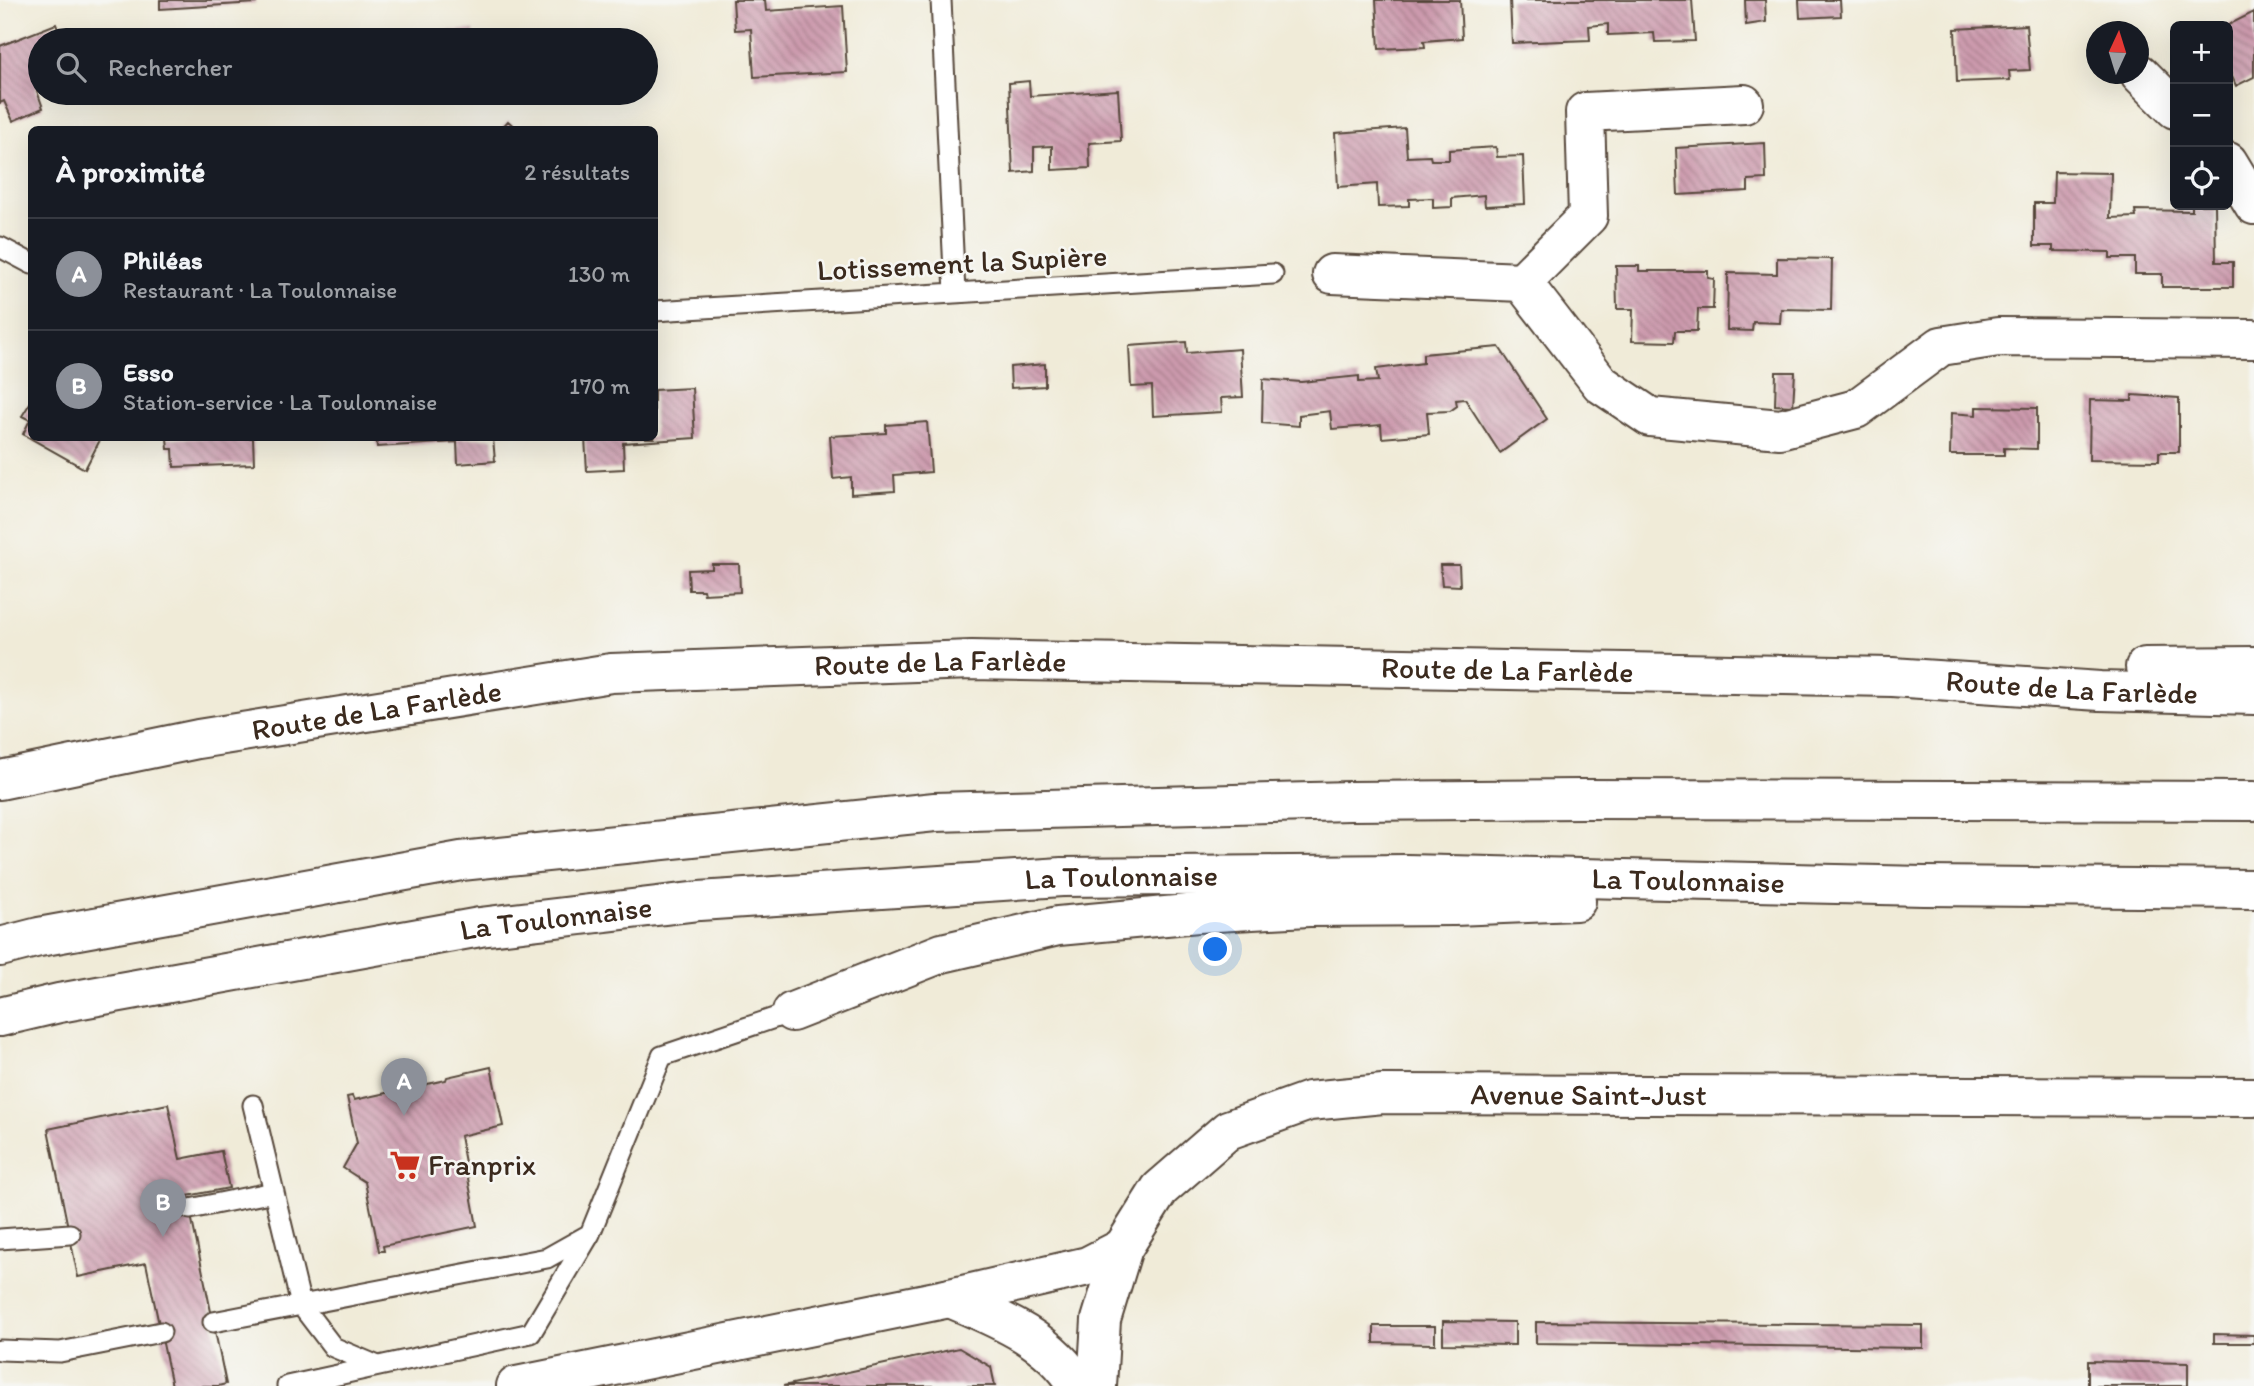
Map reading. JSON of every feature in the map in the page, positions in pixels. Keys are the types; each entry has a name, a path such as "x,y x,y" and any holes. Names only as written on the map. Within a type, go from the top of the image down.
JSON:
{"main road":[{"path":"2149,83 2170,104"},
{"path":"1332,274 1522,282 1588,216 1584,112 1744,104"},
{"path":"2233,170 2254,205"},
{"path":"1522,282 1601,384 1650,417 1780,429 1856,409 1941,346 1998,337 2254,339"},
{"name":"Route de La Farlède","path":"0,780 198,738 611,673 972,660 1892,677 2100,691 2254,695"},
{"name":"Route de La Farlède","path":"1892,677 2102,668 2254,666"},
{"path":"0,947 40,937 461,862 935,812 1582,799 2254,801"},
{"name":"La Toulonnaise","path":"0,1017 59,1003 480,927 699,901 1062,877 1407,874 1924,886 2254,889"},
{"path":"792,1012 942,953 1058,926 1198,913 1282,909 1454,906 1924,886"},
{"name":"Avenue Saint-Just","path":"1097,1386 1101,1320 1123,1248 1160,1189 1227,1130 1309,1101 1383,1094 2254,1097"},
{"path":"516,1386 950,1298 1088,1265 1123,1248"},
{"path":"950,1298 1022,1332 1054,1356 1078,1386"}],"lane":[{"path":"941,0 956,293"},
{"path":"0,247 28,262"},
{"name":"Lotissement la Supière","path":"658,311 1273,274"},
{"path":"287,1386 531,1333 590,1234 662,1056 792,1012"},
{"path":"253,1105 301,1305 333,1347 378,1366"},
{"path":"190,1209 274,1192"},
{"path":"0,1240 70,1234"},
{"path":"213,1322 547,1258 590,1234"},
{"path":"0,1350 60,1352 161,1332"}],"building":[{"path":"160,0 256,0 256,3 160,9"},
{"path":"733,0 765,0 766,11 843,6 847,72 754,77 751,29 735,30"},
{"path":"1376,0 1460,0 1462,38 1424,41 1425,47 1379,49"},
{"path":"1510,0 1692,0 1695,41 1655,42 1654,33 1608,35 1608,24 1589,26 1590,40 1512,43"},
{"path":"1745,0 1765,0 1766,22 1746,25"},
{"path":"1799,0 1840,0 1841,16 1800,18"},
{"path":"2254,12 2254,77 2236,86 2233,79 2233,22"},
{"path":"2026,25 2030,70 2009,71 2010,80 1957,82 1955,29"},
{"path":"28,35 28,105 42,105 43,108 13,121 4,101 0,103 0,46"},
{"path":"1029,81 1030,96 1118,90 1121,141 1089,143 1090,168 1052,170 1052,146 1034,147 1034,171 1013,173 1009,83"},
{"path":"1405,128 1407,157 1430,156 1431,160 1449,160 1449,150 1496,147 1497,157 1523,156 1525,204 1485,206 1484,195 1452,198 1452,207 1433,208 1433,198 1409,199 1409,206 1378,207 1377,184 1338,187 1335,133"},
{"path":"1765,143 1766,179 1748,180 1748,191 1678,195 1676,148"},
{"path":"2054,172 2111,173 2110,218 2136,217 2135,210 2215,210 2216,262 2233,262 2233,287 2162,287 2162,274 2135,274 2135,258 2110,258 2110,252 2053,251 2053,246 2034,246 2034,203 2053,203"},
{"path":"1777,258 1832,259 1831,310 1781,309 1780,323 1753,322 1752,331 1727,330 1728,273 1777,274"},
{"path":"1616,266 1639,266 1639,271 1708,271 1708,278 1714,279 1713,309 1698,309 1697,331 1675,331 1674,342 1632,341 1633,309 1617,309"},
{"path":"1186,342 1187,353 1240,349 1243,397 1221,398 1222,412 1153,416 1152,386 1131,387 1129,346"},
{"path":"1499,347 1547,419 1500,453 1465,399 1456,400 1457,406 1450,411 1427,412 1429,434 1382,438 1381,425 1332,429 1330,411 1299,415 1299,426 1262,423 1263,379 1301,382 1359,376 1359,382 1378,381 1376,369 1423,363 1423,354"},
{"path":"1045,364 1045,386 1011,388 1010,367"},
{"path":"1776,372 1795,372 1793,406 1775,405"},
{"path":"692,388 695,438 658,441 658,390"},
{"path":"2132,395 2179,398 2179,452 2159,452 2159,461 2089,460 2090,400 2132,401"},
{"path":"28,406 28,419 22,416"},
{"path":"1976,407 2037,408 2037,449 2004,448 2004,455 1950,455 1951,413 1976,415"},
{"path":"927,422 931,472 894,475 895,491 851,494 851,477 833,479 830,436 886,433 886,425"},
{"path":"28,424 28,437 23,434"},
{"path":"35,441 99,441 85,469"},
{"path":"167,441 253,441 254,464 174,467 173,449 168,449"},
{"path":"376,441 493,441 495,461 458,464 457,442 377,447"},
{"path":"585,441 652,441 623,443 624,469 587,471"},
{"path":"712,564 739,564 740,592 704,594 703,590 689,590 688,570 712,569"},
{"path":"1440,565 1459,565 1460,586 1442,585"},
{"path":"491,1067 503,1126 460,1136 477,1226 383,1246 384,1251 379,1251 365,1182 343,1168 357,1143 347,1097 352,1096 354,1100 446,1080 447,1077"},
{"path":"168,1104 180,1159 221,1151 229,1188 187,1196 226,1384 218,1386 172,1386 146,1263 78,1277 48,1129"},
{"path":"1443,1321 1515,1322 1515,1345 1443,1344"},
{"path":"1536,1322 1923,1325 1923,1348 1536,1343"},
{"path":"1374,1326 1435,1326 1435,1344 1374,1343"},
{"path":"2214,1334 2254,1335 2254,1343 2214,1343"},
{"path":"959,1348 991,1367 995,1386 783,1386"},
{"path":"2088,1361 2188,1363 2188,1386 2088,1386"}],"place":[{"name":"Philéas","path":"404,1116"},
{"name":"Franprix","path":"405,1165"},
{"name":"Esso","path":"163,1237"}]}
